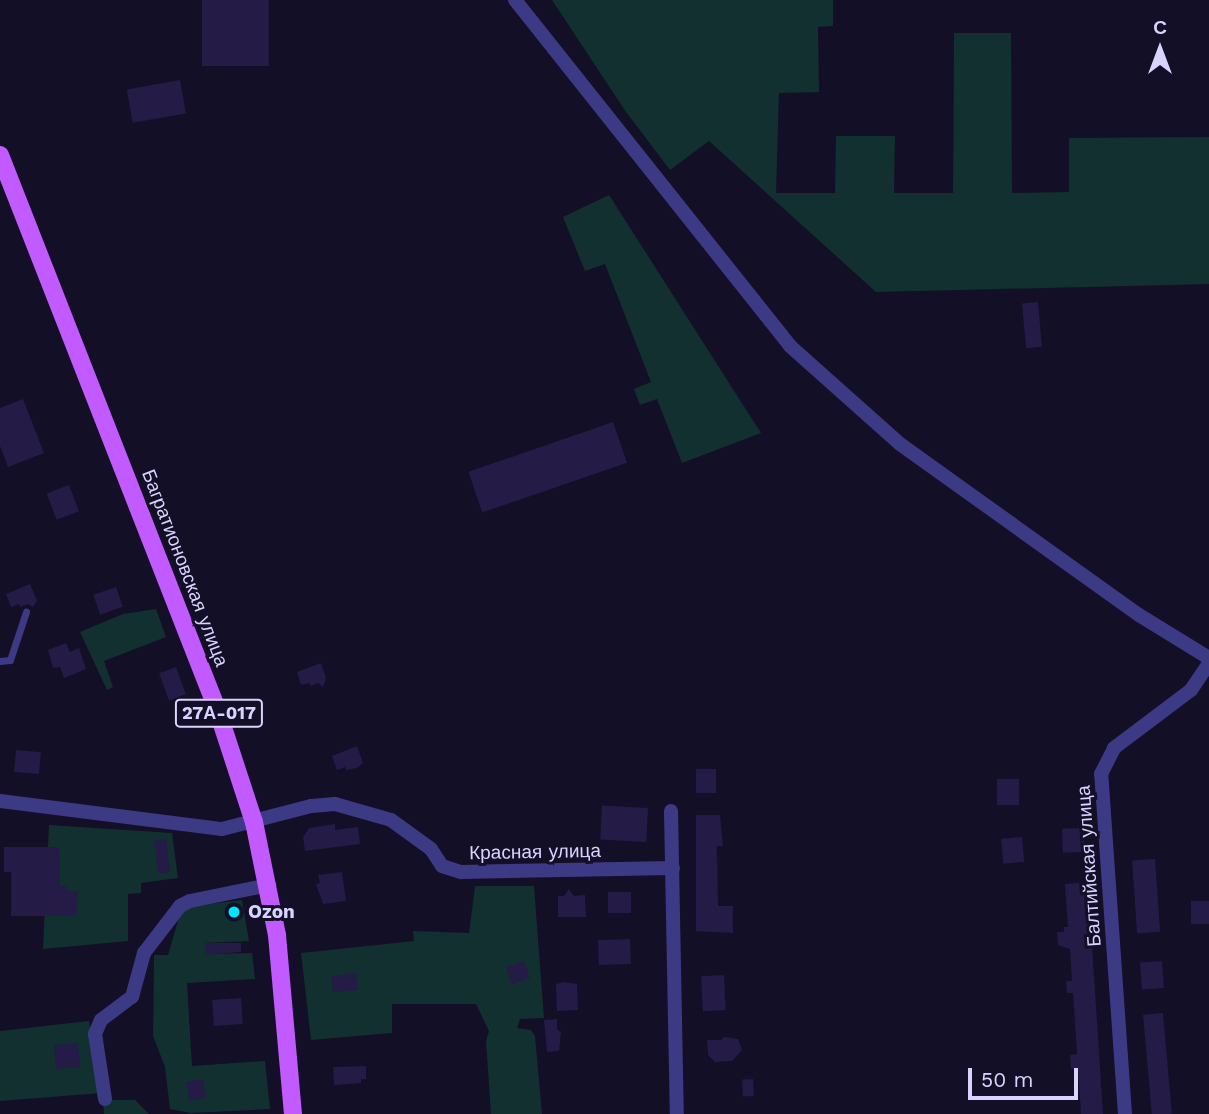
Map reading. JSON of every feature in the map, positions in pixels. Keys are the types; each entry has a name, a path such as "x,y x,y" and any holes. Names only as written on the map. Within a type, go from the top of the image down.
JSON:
{"main road":[{"name":"Багратионовская улица","path":"0,155 217,709 254,822 269,885 277,935 293,1114"}],"street":[{"path":"515,0 790,346 900,444 1139,615 1209,660"},
{"name":"Балтийская улица","path":"1125,1114 1101,774 1114,748 1191,690 1209,660"},
{"name":"Красная улица","path":"0,802 222,829 311,806 335,804 391,820 431,849 442,866 461,872 673,868"},
{"path":"671,811 677,1114"},
{"path":"105,1099 95,1034 101,1020 132,997 144,953 180,906 269,885"}],"lane":[{"path":"0,661 10,660 26,612"}],"green space":[{"path":"552,0 833,0 833,26 818,27 819,92 779,93 776,193 835,193 836,136 895,136 894,193 953,193 954,33 1011,33 1012,193 1069,192 1069,138 1209,137 1209,284 876,292 709,141 670,170 626,112"},
{"path":"609,195 761,433 682,463 657,399 640,405 634,389 651,382 605,264 585,271 563,217"},
{"path":"156,609 166,637 104,661 113,687 107,690 80,632 123,614"},
{"path":"49,825 172,833 178,878 141,883 141,893 128,894 128,941 43,949"},
{"path":"475,886 534,886 544,1018 520,1019 517,1028 531,1030 535,1036 542,1114 491,1114 486,1041 489,1031 476,1004 392,1004 392,1033 311,1040 301,953 414,941 413,931 469,933"},
{"path":"242,900 249,941 205,943 205,954 252,953 255,979 187,983 192,1066 265,1061 270,1109 191,1113 170,1109 165,1067 153,1036 154,955 168,955 182,907"},
{"path":"89,1021 102,1093 0,1101 0,1031"},
{"path":"103,1100 135,1100 149,1114 104,1114"}],"building":[{"path":"202,0 269,0 269,66 202,66"},
{"path":"180,80 186,113 133,123 127,89"},
{"path":"1038,302 1042,347 1026,348 1022,303"},
{"path":"23,399 44,453 8,467 0,446 0,408"},
{"path":"613,422 627,463 482,512 468,472"},
{"path":"69,485 79,511 57,520 47,494"},
{"path":"30,584 37,601 33,607 28,604 20,607 19,604 11,607 6,594"},
{"path":"116,587 123,607 100,615 93,595"},
{"path":"66,643 70,652 79,648 86,669 64,678 60,667 53,668 48,650"},
{"path":"321,663 326,678 323,687 318,683 311,686 309,683 301,685 297,672"},
{"path":"176,667 186,694 169,700 159,673"},
{"path":"357,746 363,763 357,768 346,770 345,767 337,770 332,756"},
{"path":"16,750 41,752 39,774 14,772"},
{"path":"696,769 716,769 716,793 696,793"},
{"path":"997,779 1019,779 1019,805 997,805"},
{"path":"602,806 648,808 646,842 600,840"},
{"path":"696,815 720,815 723,846 717,846 718,906 733,906 733,933 696,931"},
{"path":"335,824 335,830 358,827 360,844 305,851 303,837 309,828"},
{"path":"1084,828 1085,852 1063,853 1062,829"},
{"path":"1022,837 1024,862 1003,864 1001,839"},
{"path":"166,839 170,872 158,873 154,840"},
{"path":"4,847 59,847 60,886 66,886 67,891 78,891 76,916 11,916 11,872 4,872"},
{"path":"1155,859 1160,932 1137,933 1132,861"},
{"path":"342,872 346,901 323,904 316,884 320,883 318,875"},
{"path":"1088,882 1103,1114 1081,1114 1078,1068 1071,1069 1070,1055 1077,1054 1073,993 1067,993 1066,981 1072,981 1070,949 1058,945 1057,932 1064,932 1064,927 1068,927 1065,884"},
{"path":"569,889 574,896 585,895 586,917 558,917 558,896 564,896"},
{"path":"608,892 631,892 631,913 608,913"},
{"path":"1191,901 1209,901 1209,924 1191,924"},
{"path":"630,939 631,964 599,965 598,940"},
{"path":"205,943 241,943 241,952 205,955"},
{"path":"524,961 530,978 512,984 506,967"},
{"path":"1162,961 1164,988 1142,989 1140,963"},
{"path":"356,973 358,990 333,993 331,976"},
{"path":"724,975 726,1010 703,1011 701,976"},
{"path":"556,984 577,984 578,1010 557,1011"},
{"path":"241,998 243,1024 214,1026 212,1000"},
{"path":"1163,1013 1172,1114 1152,1114 1143,1015"},
{"path":"557,1019 557,1029 561,1032 559,1051 547,1052 544,1020"},
{"path":"724,1037 738,1039 742,1050 732,1061 715,1062 708,1055 707,1040 721,1040"},
{"path":"78,1043 80,1067 56,1069 54,1045"},
{"path":"366,1066 366,1079 361,1079 361,1083 334,1085 333,1067"},
{"path":"203,1079 206,1098 189,1100 186,1082"},
{"path":"753,1079 754,1096 743,1097 742,1080"}],"place":[{"name":"Ozon","path":"234,912"}]}
